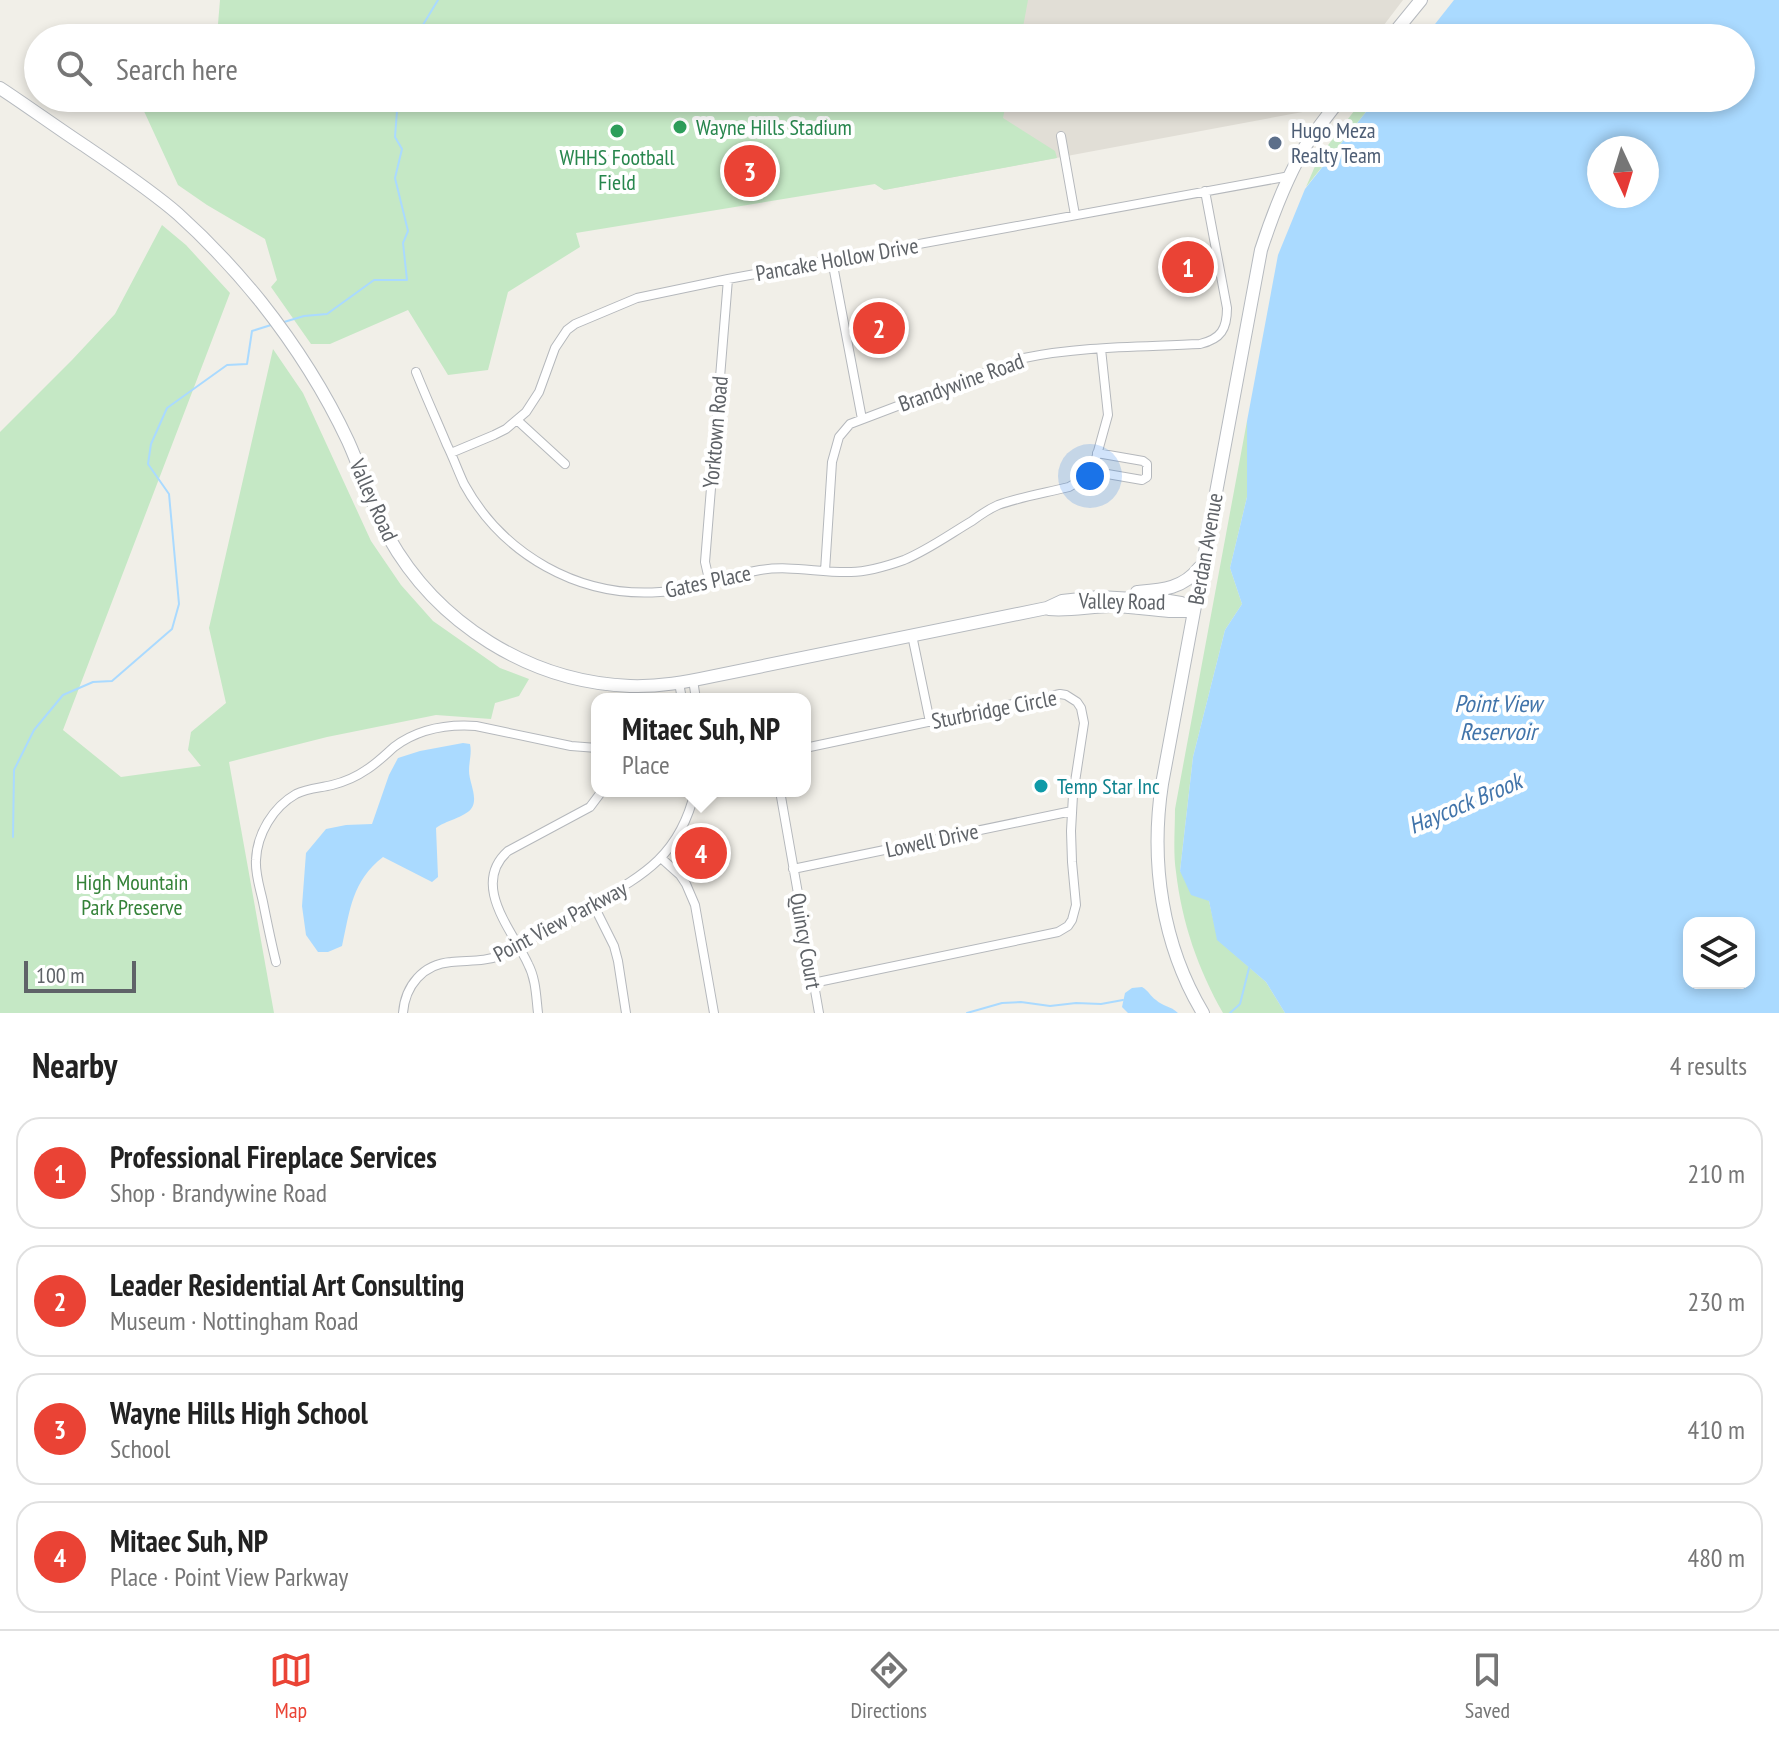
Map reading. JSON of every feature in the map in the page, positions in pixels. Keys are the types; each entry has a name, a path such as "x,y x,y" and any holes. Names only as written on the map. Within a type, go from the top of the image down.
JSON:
{"main road":[{"path":"1401,24 1421,0"},
{"name":"Valley Road","path":"0,88 24,105"},
{"name":"Valley Road","path":"35,112 154,194 198,233 243,281 277,323 318,384 348,440 387,533 415,575 444,608 507,653 557,674 609,684 651,686 679,683 1047,608 1062,601 1099,597 1169,601 1193,610"},
{"name":"Berdan Avenue","path":"1203,1013 1182,972 1161,895 1157,846 1160,796 1261,250 1274,211 1304,148 1331,112"},
{"path":"1099,597 1174,587 1193,576 1201,566"},
{"name":"Valley Road","path":"1047,608 1065,610 1111,606 1179,612 1193,610"}],"street":[{"path":"1061,136 1075,215"},
{"name":"Pancake Hollow Drive","path":"451,453 494,435 526,412 539,392 560,338 575,324 637,298 1290,176"},
{"name":"Brandywine Road","path":"825,571 833,454 839,437 850,424 1024,358 1101,349 1200,344 1215,340 1220,335 1227,308 1205,191"},
{"path":"832,260 862,419"},
{"name":"Yorktown Road","path":"713,582 705,562 728,279"},
{"path":"1097,453 1143,461 1147,464 1147,477 1142,480 1090,471 1109,407 1101,349"},
{"name":"Gates Place","path":"416,372 464,483 494,525 523,553 551,571 586,585 627,592 661,592 776,568 862,572 928,549 996,506 1069,487 1090,471"},
{"path":"517,420 565,464"},
{"path":"912,635 930,722"},
{"path":"693,680 695,693"},
{"path":"679,683 681,693"},
{"name":"Sturbridge Circle","path":"811,747 1060,694 1072,697 1081,708 1084,723 1072,811 1076,905 1072,920 1062,930 813,983"},
{"path":"276,962 256,861 259,841 268,822 289,799 309,789 332,785 356,775 405,740 439,727 476,726 591,748"},
{"path":"538,1013 532,974 494,898 492,880 497,863 508,851 590,807 598,797"},
{"name":"Point View Parkway","path":"403,1013 411,985 432,967 451,962 482,961 502,955 635,880 661,858 678,836 693,797"},
{"path":"781,797 793,869"},
{"name":"Lowell Drive","path":"793,869 1072,811"},
{"path":"661,858 680,875 695,905 714,1013"},
{"name":"Quincy Court","path":"793,869 819,1013"},
{"path":"593,904 614,946 626,1013"}],"shaded area":[{"path":"646,0 1403,0 1385,24 582,24"},
{"path":"586,112 1303,112 884,190 875,184"}],"green space":[{"path":"220,0 1028,0 1024,24 218,24"},
{"path":"144,112 1004,112 1003,118 1055,151 1057,158 884,190 875,184 576,233 580,247 508,292 488,370 448,375 408,310 330,344 311,344 271,287 277,280 265,239 178,185"},
{"path":"1353,112 1366,112 1306,187 1319,157"},
{"name":"High Mountain Park Preserve","path":"162,225 186,245 230,293 63,730 121,777 201,766 188,750 191,732 226,703 209,628 273,349 303,393 371,541 401,585 433,621 500,668 529,679 519,696 495,703 491,719 436,715 327,737 229,762 274,1013 0,1013 0,432 115,314"},
{"path":"1247,421 1247,497 1230,568 1242,604 1225,630 1193,757 1180,871 1209,901 1218,940 1266,982 1285,1013 1223,1013 1192,945 1182,909 1175,857 1175,809"}],"water":[{"name":"Point View Reservoir","path":"1454,0 1779,0 1779,1013 1285,1013 1266,982 1217,940 1209,901 1191,895 1180,871 1193,757 1225,630 1242,604 1230,568 1247,497 1247,421 1278,255 1305,189 1366,112 1755,112 1755,24 1435,24"},
{"path":"470,744 469,771 474,800 468,812 436,828 438,877 432,882 383,857 359,886 350,908 342,946 328,952 318,952 306,935 302,906 306,853 326,829 372,824 398,758"},
{"path":"1142,987 1158,1002 1178,1013 1128,1013 1122,1007 1125,993"}],"waterway":[{"path":"423,24 438,0"},
{"path":"284,322 327,314 374,280 407,280 403,243 408,231 395,178 402,149 395,137 397,112"},
{"path":"13,837 14,770 34,730 63,695 93,682 112,681 172,629 179,604 169,494 148,464 151,444 167,408 227,365 247,364 252,331 271,325"},
{"name":"Haycock Brook","path":"1230,1013 1240,1004 1249,968"},
{"name":"Haycock Brook","path":"967,1013 1002,1003 1050,1006 1123,1000"}],"place":[{"name":"Wayne Hills Stadium","path":"680,127"},
{"name":"WHHS Football Field","path":"617,131"},
{"name":"Hugo Meza Realty Team","path":"1275,143"},
{"name":"Wayne Hills High School","path":"750,171"},
{"name":"Professional Fireplace Services","path":"1188,267"},
{"name":"Leader Residential Art Consulting","path":"879,328"},
{"name":"Temp Star Inc","path":"1041,786"},
{"name":"Mitaec Suh, NP","path":"701,853"}]}
